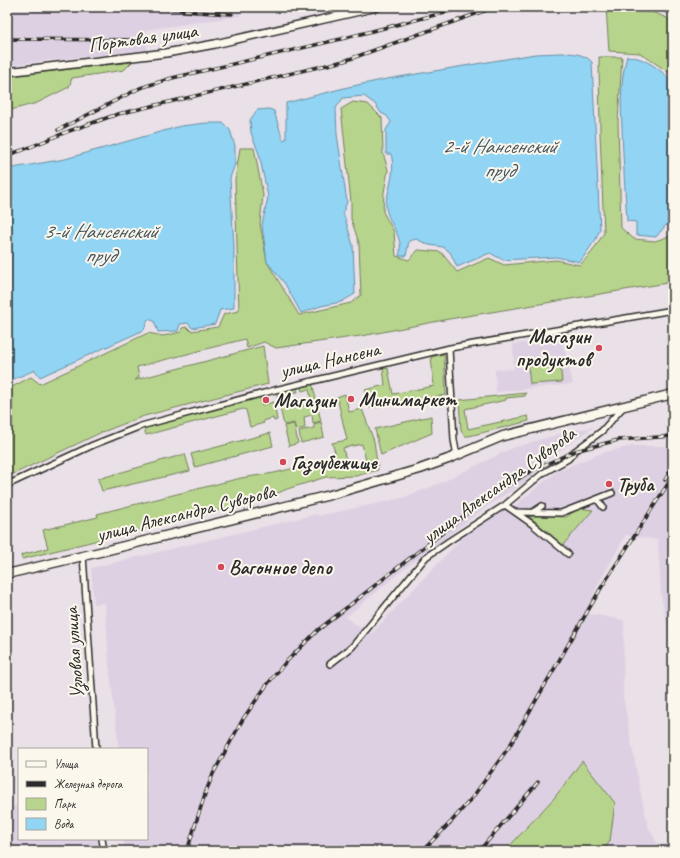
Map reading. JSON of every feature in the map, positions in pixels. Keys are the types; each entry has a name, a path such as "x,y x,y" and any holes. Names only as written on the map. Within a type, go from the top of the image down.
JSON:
{"main road":[{"name":"Портовая улица","path":"7,72 187,49 377,7"},
{"name":"улица Александра Суворова","path":"7,574 330,495 405,474 457,456 503,436 673,394"}],"street":[{"name":"улица Нансена","path":"7,485 93,444 141,426 275,390 449,349 673,310"},
{"path":"449,349 454,440 457,456"},
{"name":"улица Александра Суворова","path":"330,664 352,647 426,557 505,505 543,473 568,459 575,451 602,431 625,406"},
{"path":"516,512 561,513 612,493"},
{"path":"597,499 603,507"},
{"path":"505,505 516,512 568,554"},
{"path":"533,512 542,506"},
{"name":"Узловая улица","path":"84,555 96,748"},
{"path":"102,840 104,851"}],"shaded area":[{"path":"7,7 239,7 240,16 146,30 147,50 7,65"},
{"path":"562,339 573,384 496,392 495,370 514,369 513,344"},
{"path":"594,427 544,462 527,481 486,507 398,574 346,617 370,635 465,535 502,511 513,507 556,472 601,453 632,446 673,446 673,652 661,595 658,540 626,535 599,583 585,613 624,620 623,696 648,826 661,851 124,851 124,840 148,840 148,748 119,748 109,665 105,603 94,604 91,568 317,514 318,516 402,498 438,484 512,448 569,431"},
{"path":"18,805 18,840 98,840 99,851 7,851 7,808"}],"green space":[{"path":"606,7 640,7 667,18 673,23 673,75 640,53 609,51"},
{"path":"599,57 622,57 618,122 621,228 634,239 655,241 673,235 673,282 449,319 367,335 276,348 264,342 247,348 245,339 137,367 139,377 135,380 263,346 268,384 144,416 100,433 7,477 8,389 31,377 40,384 148,333 163,336 181,332 182,328 187,327 191,331 218,327 224,314 239,311 235,180 240,148 254,148 263,195 260,224 267,262 299,315 351,303 361,295 359,243 351,219 351,202 341,109 353,102 368,104 382,118 383,153 388,170 384,192 383,212 394,232 396,256 409,260 418,250 441,252 457,272 489,258 504,265 556,260 580,265 592,252 604,233"},
{"path":"132,62 124,70 72,78 69,87 37,103 7,111 7,76"},
{"path":"444,354 446,395 370,408 365,390 385,385 383,369 388,368 393,394 434,386 431,357"},
{"path":"560,363 562,382 530,384 528,366"},
{"path":"312,382 321,421 313,423 312,415 304,417 305,428 296,430 294,423 284,425 276,391 296,386 298,392 289,393 292,408 312,403 309,389 302,391 300,385"},
{"path":"526,393 525,396 506,398 506,400 465,409 468,429 528,416 529,421 469,436 465,436 461,431 459,400"},
{"path":"345,394 349,412 362,409 374,441 378,470 356,476 326,477 287,489 267,498 22,559 21,555 48,548 43,530 98,517 97,514 241,478 295,468 336,455 332,443 347,440 337,397","holes":["362,444 366,461 347,465 343,448"]},
{"path":"259,396 262,405 274,402 277,420 274,421 273,418 263,421 264,423 250,427 246,410 243,409 146,435 144,428"},
{"path":"431,416 432,433 381,455 375,429"},
{"path":"321,422 324,437 301,443 299,431 314,428 314,424"},
{"path":"294,424 298,443 289,446 284,426"},
{"path":"270,433 273,446 195,467 191,454"},
{"path":"185,454 190,471 102,491 98,479"},
{"path":"579,508 593,510 563,545 530,517 531,515 566,517"},
{"path":"582,761 615,803 610,841 603,851 505,851 555,797"}],"water":[{"name":"2-й Нансенский пруд","path":"573,53 581,55 592,62 600,229 596,239 580,262 556,257 503,260 490,253 457,267 450,252 443,247 429,245 416,239 409,241 406,256 399,256 400,242 387,213 386,205 393,169 391,154 386,154 386,130 391,122 387,116 381,113 375,104 364,96 343,98 336,108 337,134 347,202 343,212 353,245 355,294 341,302 321,306 301,313 285,284 267,262 262,225 268,197 259,154 251,133 250,120 257,110 269,109 274,111 283,140 286,139 286,103 348,87 387,79 535,54"},
{"path":"627,56 646,62 658,69 673,82 673,225 666,225 656,237 636,235 636,222 627,221 621,102 623,74"},
{"name":"3-й Нансенский пруд","path":"206,123 223,123 230,130 235,146 235,164 230,178 234,247 234,308 220,310 215,324 192,328 188,323 180,324 178,331 158,332 154,321 148,319 144,330 40,377 35,370 7,382 7,169 65,159 181,126"}],"railway":[{"path":"161,7 196,12 232,14"},
{"path":"58,130 140,88 172,78 341,39 466,7"},
{"path":"7,155 118,114 344,61 495,7"},
{"path":"657,7 673,15"},
{"path":"7,39 134,40"},
{"path":"187,851 213,774 243,719 266,686 284,664 318,630 488,497 533,470 575,451 618,440 673,436"},
{"path":"665,480 673,466"},
{"path":"422,851 472,798 509,747 601,588 673,476"},
{"path":"479,851 538,782"}],"place":[{"name":"Магазин продуктов","path":"599,348"},
{"name":"Минимаркет","path":"351,399"},
{"name":"Магазин","path":"266,400"},
{"name":"Газоубежище","path":"283,462"},
{"name":"Труба","path":"609,484"},
{"name":"Вагонное депо","path":"221,567"}]}
